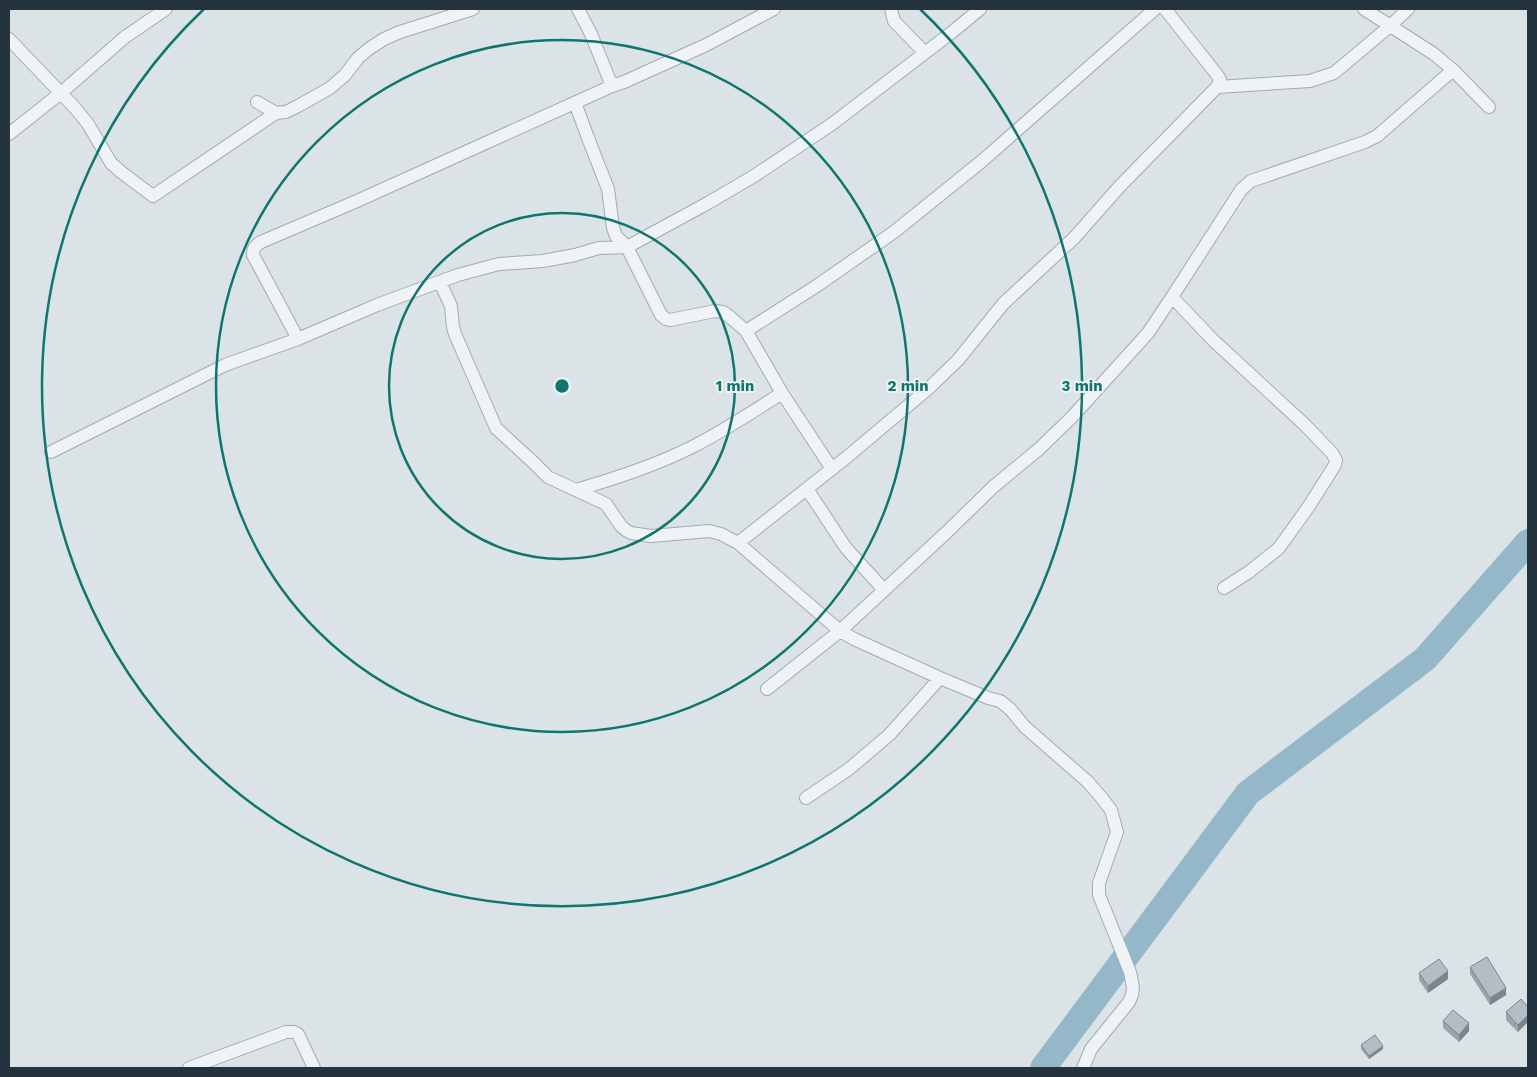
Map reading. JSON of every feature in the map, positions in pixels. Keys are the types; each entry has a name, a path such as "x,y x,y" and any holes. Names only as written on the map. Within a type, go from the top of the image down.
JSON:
{"street":[{"path":"9,134 62,92 124,38 166,9"},
{"path":"9,39 62,92 88,124 111,163 120,172 153,196 276,113 286,112 330,88 345,75 358,58 384,38 473,9"},
{"path":"578,9 591,34 612,86"},
{"path":"298,340 253,255 254,247 268,238 357,201 706,45 774,9"},
{"path":"891,9 894,21 925,53"},
{"path":"51,452 225,365 298,340 377,305 458,275 499,264 543,261 599,248 627,247 754,176 832,124 980,9"},
{"path":"746,331 818,285 894,232 982,161 1155,9"},
{"path":"738,543 930,388 958,360 1003,304 1074,238 1120,186 1216,87 1220,80 1218,76 1165,9"},
{"path":"1364,9 1434,54 1453,70 1489,107"},
{"path":"1216,87 1310,81 1334,74 1408,9"},
{"path":"767,689 840,631 993,487 1039,449 1072,417 1148,333 1241,190 1251,181 1378,136 1453,70"},
{"path":"257,102 276,113"},
{"path":"577,102 588,138 608,189 613,228 616,236 627,247 663,317 670,320 715,310 723,312 746,331 782,393 832,469"},
{"path":"440,282 451,306 452,327 496,428 548,477 606,504 622,526 631,533 651,536 709,531 738,543 840,631 940,678 1000,701 1010,709 1025,727 1088,782 1102,797 1111,810 1117,832 1099,883 1099,895 1130,972 1133,987 1132,995 1125,1008 1091,1049 1083,1068"},
{"path":"1172,297 1214,341 1306,424 1336,460 1335,465 1309,506 1279,548 1249,572 1224,588"},
{"path":"576,490 610,480 694,446 782,393"},
{"path":"807,489 846,548 884,590"},
{"path":"806,798 849,769 889,736 940,678"},
{"path":"189,1068 290,1032 298,1034 314,1068"}],"building":[{"path":"1487,957 1506,988 1490,998 1470,967"},
{"path":"1439,959 1448,971 1428,986 1419,973"},
{"path":"1521,999 1528,1007 1528,1015 1518,1025 1506,1012"},
{"path":"1453,1010 1469,1023 1459,1035 1443,1021"},
{"path":"1375,1035 1383,1046 1369,1056 1361,1045"}],"waterway":[{"path":"1043,1068 1248,793 1425,659 1528,542"}]}
